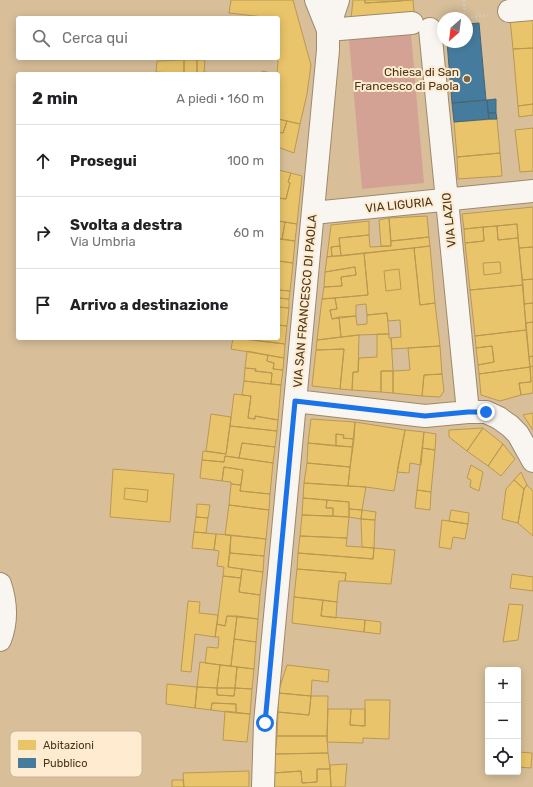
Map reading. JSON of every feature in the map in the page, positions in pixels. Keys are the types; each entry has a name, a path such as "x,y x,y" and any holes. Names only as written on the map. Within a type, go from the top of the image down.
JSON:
{"street":[{"name":"VIA SAN FRANCESCO DI PAOLA","path":"316,0 328,30"},
{"name":"VIA SAN FRANCESCO DI PAOLA","path":"263,787 265,723 328,50 328,30 338,0"},
{"path":"509,11 533,9"},
{"name":"VIA LAZIO","path":"328,30 421,26 447,200 468,412"},
{"name":"VIA LIGURIA","path":"313,213 533,191"},
{"path":"295,401 425,416 486,412 499,418 518,434 533,461"},
{"path":"0,584 5,607 5,622 0,640"}],"path":[{"path":"464,0 465,12"}],"shaded area":[{"path":"411,34 424,183 362,189 349,39"}],"building: Abitazioni":[{"path":"231,0 293,0 311,65 307,94 300,124 280,119 280,72 277,72 278,60 280,60 280,16 254,16 229,13"},
{"path":"353,0 365,0 365,3 413,0 414,12 351,19"},
{"path":"365,0 402,0 402,1 365,3"},
{"path":"533,17 533,48 513,49 510,19"},
{"path":"533,48 533,104 518,106 513,49"},
{"path":"184,60 197,60 197,72 184,72"},
{"path":"184,60 184,72 156,72 157,61"},
{"path":"197,60 205,60 204,72 197,72"},
{"path":"533,104 533,115 519,117 518,106"},
{"path":"280,119 287,121 283,133 280,132"},
{"path":"497,119 500,153 457,157 454,122"},
{"path":"287,121 300,124 294,153 280,148 280,132 283,133"},
{"path":"533,128 533,171 520,172 515,130"},
{"path":"500,153 502,176 458,179 457,157"},
{"path":"280,170 291,173 288,182 290,183 286,199 280,198"},
{"path":"291,173 302,176 297,224 280,221 280,198 286,199 290,183 288,182"},
{"path":"533,207 533,247 519,248 517,224 464,229 462,214"},
{"path":"427,216 429,237 391,241 389,218"},
{"path":"389,218 391,246 381,246 379,220"},
{"path":"280,221 285,222 282,239 280,239"},
{"path":"369,221 369,235 339,238 340,246 331,247 332,256 327,257 331,225"},
{"path":"285,222 297,224 295,241 282,239"},
{"path":"517,224 518,238 498,240 497,226"},
{"path":"497,226 498,240 518,238 523,285 470,290 465,243 484,241 483,227"},
{"path":"483,227 484,241 465,243 464,229"},
{"path":"369,235 370,247 391,246 391,241 429,237 430,246 341,256 339,238"},
{"path":"280,239 295,241 293,263 280,261"},
{"path":"340,246 341,256 332,256 331,247"},
{"path":"430,246 435,303 420,305 414,248"},
{"path":"533,247 533,279 522,280 519,248"},
{"path":"414,248 420,305 435,303 440,346 392,349 391,338 401,337 400,320 388,321 387,313 367,315 366,304 356,305 356,316 332,319 330,310 337,309 335,298 368,295 364,253"},
{"path":"364,253 368,295 322,299 324,287 342,286 341,277 356,275 355,267 325,272 327,257"},
{"path":"280,261 293,263 290,291 280,290"},
{"path":"500,262 501,273 484,275 483,263"},
{"path":"355,267 356,275 341,277 342,286 324,287 325,272"},
{"path":"399,269 401,289 386,291 384,271"},
{"path":"533,279 533,303 524,304 522,280"},
{"path":"523,285 526,330 475,336 470,290"},
{"path":"280,290 290,291 289,299 280,298"},
{"path":"280,298 289,299 289,308 280,307"},
{"path":"335,298 337,309 330,310 332,319 339,317 341,337 317,340 322,299"},
{"path":"533,303 533,322 526,323 524,304"},
{"path":"280,307 289,308 287,326 280,325"},
{"path":"387,313 389,334 341,337 339,317 356,316 357,325 367,324 367,315"},
{"path":"533,322 533,356 529,357 526,323"},
{"path":"280,325 287,326 285,344 254,340 280,340"},
{"path":"526,330 530,367 479,374 478,365 494,362 492,346 476,348 475,336"},
{"path":"377,334 389,334 389,338 391,338 393,371 381,371 381,392 352,390 353,372 358,372 359,358 377,357"},
{"path":"359,335 358,372 353,372 352,390 340,389 344,349 316,350 317,340"},
{"path":"233,340 250,340 285,344 284,358 231,349"},
{"path":"440,346 442,374 424,375 422,396 393,393 393,371 410,370 408,348"},
{"path":"492,346 494,362 478,365 476,348"},
{"path":"344,349 340,389 312,386 316,350"},
{"path":"247,351 268,355 267,361 274,363 273,369 283,370 281,385 271,384 272,373 245,368"},
{"path":"268,355 284,358 283,370 273,369 274,363 267,361"},
{"path":"533,356 533,366 530,367 529,357"},
{"path":"533,366 533,393 521,395 519,383 531,382 530,367"},
{"path":"530,367 531,382 519,383 521,395 500,401 481,395 479,374"},
{"path":"245,368 272,373 271,384 244,381"},
{"path":"381,371 393,371 393,393 381,392"},
{"path":"442,374 444,391 440,397 422,396 424,375"},
{"path":"244,381 281,385 278,420 255,416 255,419 248,418 251,396 242,395"},
{"path":"234,394 251,396 248,418 255,419 255,416 278,420 277,431 230,426"},
{"path":"533,413 533,430 523,415"},
{"path":"211,414 231,417 226,454 206,451"},
{"path":"311,419 355,422 354,439 343,438 344,435 336,434 336,446 308,443"},
{"path":"355,422 405,430 394,491 348,486"},
{"path":"230,426 277,431 275,447 242,443 239,458 225,456 224,462 202,460 203,451 226,454"},
{"path":"483,428 503,444 488,466 467,451"},
{"path":"483,428 467,451 449,437 449,430"},
{"path":"405,430 424,432 421,465 410,463 409,473 397,472"},
{"path":"424,432 436,434 435,450 422,448"},
{"path":"336,434 344,435 343,438 354,439 353,447 336,446"},
{"path":"242,443 275,447 273,463 239,458"},
{"path":"308,443 353,447 350,467 307,463"},
{"path":"503,444 515,459 501,476 488,466"},
{"path":"422,448 435,450 431,492 417,490"},
{"path":"225,456 273,463 270,494 240,491 243,470 224,467 222,481 200,478 202,460 224,462"},
{"path":"307,463 350,467 348,486 304,483"},
{"path":"471,465 483,472 479,491 470,487 471,480 467,478"},
{"path":"224,467 243,470 241,485 222,481"},
{"path":"113,469 174,474 170,522 110,517"},
{"path":"521,472 527,485 524,489 514,480"},
{"path":"514,480 524,489 518,523 502,519 506,489"},
{"path":"304,483 366,487 362,510 349,509 349,502 303,498"},
{"path":"231,484 241,485 240,491 270,494 269,510 229,505"},
{"path":"527,485 533,491 533,536 518,523 524,489"},
{"path":"125,488 148,490 147,502 124,499"},
{"path":"417,490 431,492 430,510 415,508"},
{"path":"303,498 327,500 326,508 333,508 333,516 302,515"},
{"path":"327,500 349,502 349,517 333,516 333,508 326,508"},
{"path":"197,504 210,505 208,518 196,517"},
{"path":"229,505 269,510 266,539 225,535"},
{"path":"349,509 362,510 361,519 349,517"},
{"path":"362,510 376,512 375,520 361,519"},
{"path":"451,510 469,513 468,524 449,521"},
{"path":"302,515 349,517 347,538 300,536"},
{"path":"196,517 208,518 206,533 194,532"},
{"path":"361,519 375,520 374,548 362,547"},
{"path":"442,520 468,524 465,539 453,537 451,549 439,547"},
{"path":"194,532 216,534 214,550 192,548"},
{"path":"216,534 231,535 228,567 242,569 241,578 223,576 224,567 217,566 219,551 214,550"},
{"path":"231,535 266,539 264,556 230,553"},
{"path":"300,536 347,538 346,546 374,548 373,559 298,553"},
{"path":"374,548 395,550 391,584 345,581 346,573 297,569 298,553 373,559"},
{"path":"230,553 264,556 263,572 228,567"},
{"path":"242,569 263,572 260,595 239,592"},
{"path":"297,569 346,573 345,581 339,581 337,602 294,597"},
{"path":"512,574 533,577 533,591 510,588"},
{"path":"223,576 241,578 239,592 260,595 258,619 227,616 225,626 217,624"},
{"path":"294,597 323,600 321,616 365,620 364,632 292,623"},
{"path":"323,600 337,602 336,618 321,616"},
{"path":"188,601 200,602 199,613 218,615 215,637 195,634 191,672 181,671"},
{"path":"509,604 523,605 518,640 503,642"},
{"path":"227,616 237,616 231,666 205,663 207,647 218,648 219,637 215,637 217,624 225,626"},
{"path":"237,616 258,619 256,642 234,639"},
{"path":"365,620 381,622 380,634 364,632"},
{"path":"234,639 256,642 254,669 231,666"},
{"path":"200,662 220,665 217,688 197,687"},
{"path":"220,665 237,667 235,688 217,688"},
{"path":"287,665 329,670 328,682 312,680 311,696 278,693"},
{"path":"237,667 254,669 252,689 235,688"},
{"path":"167,684 197,687 195,708 166,704"},
{"path":"197,687 217,688 217,695 234,696 235,688 252,689 250,714 236,713 236,704 212,703 211,710 195,708"},
{"path":"217,688 235,688 234,696 217,695"},
{"path":"278,693 311,696 309,715 278,712"},
{"path":"311,696 328,696 327,736 277,736 278,712 309,715"},
{"path":"365,700 390,700 389,739 363,738 363,743 327,742 328,709 351,709 350,725 365,726"},
{"path":"212,703 236,704 236,713 211,710"},
{"path":"351,709 365,709 365,726 350,725"},
{"path":"225,711 250,714 247,742 223,740"},
{"path":"277,736 327,736 328,753 275,754"},
{"path":"521,752 532,753 531,768 521,767"},
{"path":"328,753 330,769 317,769 317,782 302,783 301,771 273,773 275,754"},
{"path":"347,764 345,787 331,787 330,765"},
{"path":"317,769 330,769 331,787 274,787 273,773 301,771 302,783 317,782"},
{"path":"249,771 249,787 184,787 183,773"},
{"path":"172,780 183,780 184,787 172,787"}],"building: Pubblico":[{"name":"Chiesa di San Francesco di Paola","path":"479,23 486,100 452,103 447,48 473,48 473,24"},
{"path":"496,99 496,113 488,113 487,100"},
{"path":"487,100 489,119 454,122 452,103"},
{"path":"488,113 496,113 497,119 489,119"}],"place":[{"name":"Chiesa di San Francesco di Paola","path":"467,79"}],"route":[{"path":"265,723 295,401 425,416 486,412"}]}
